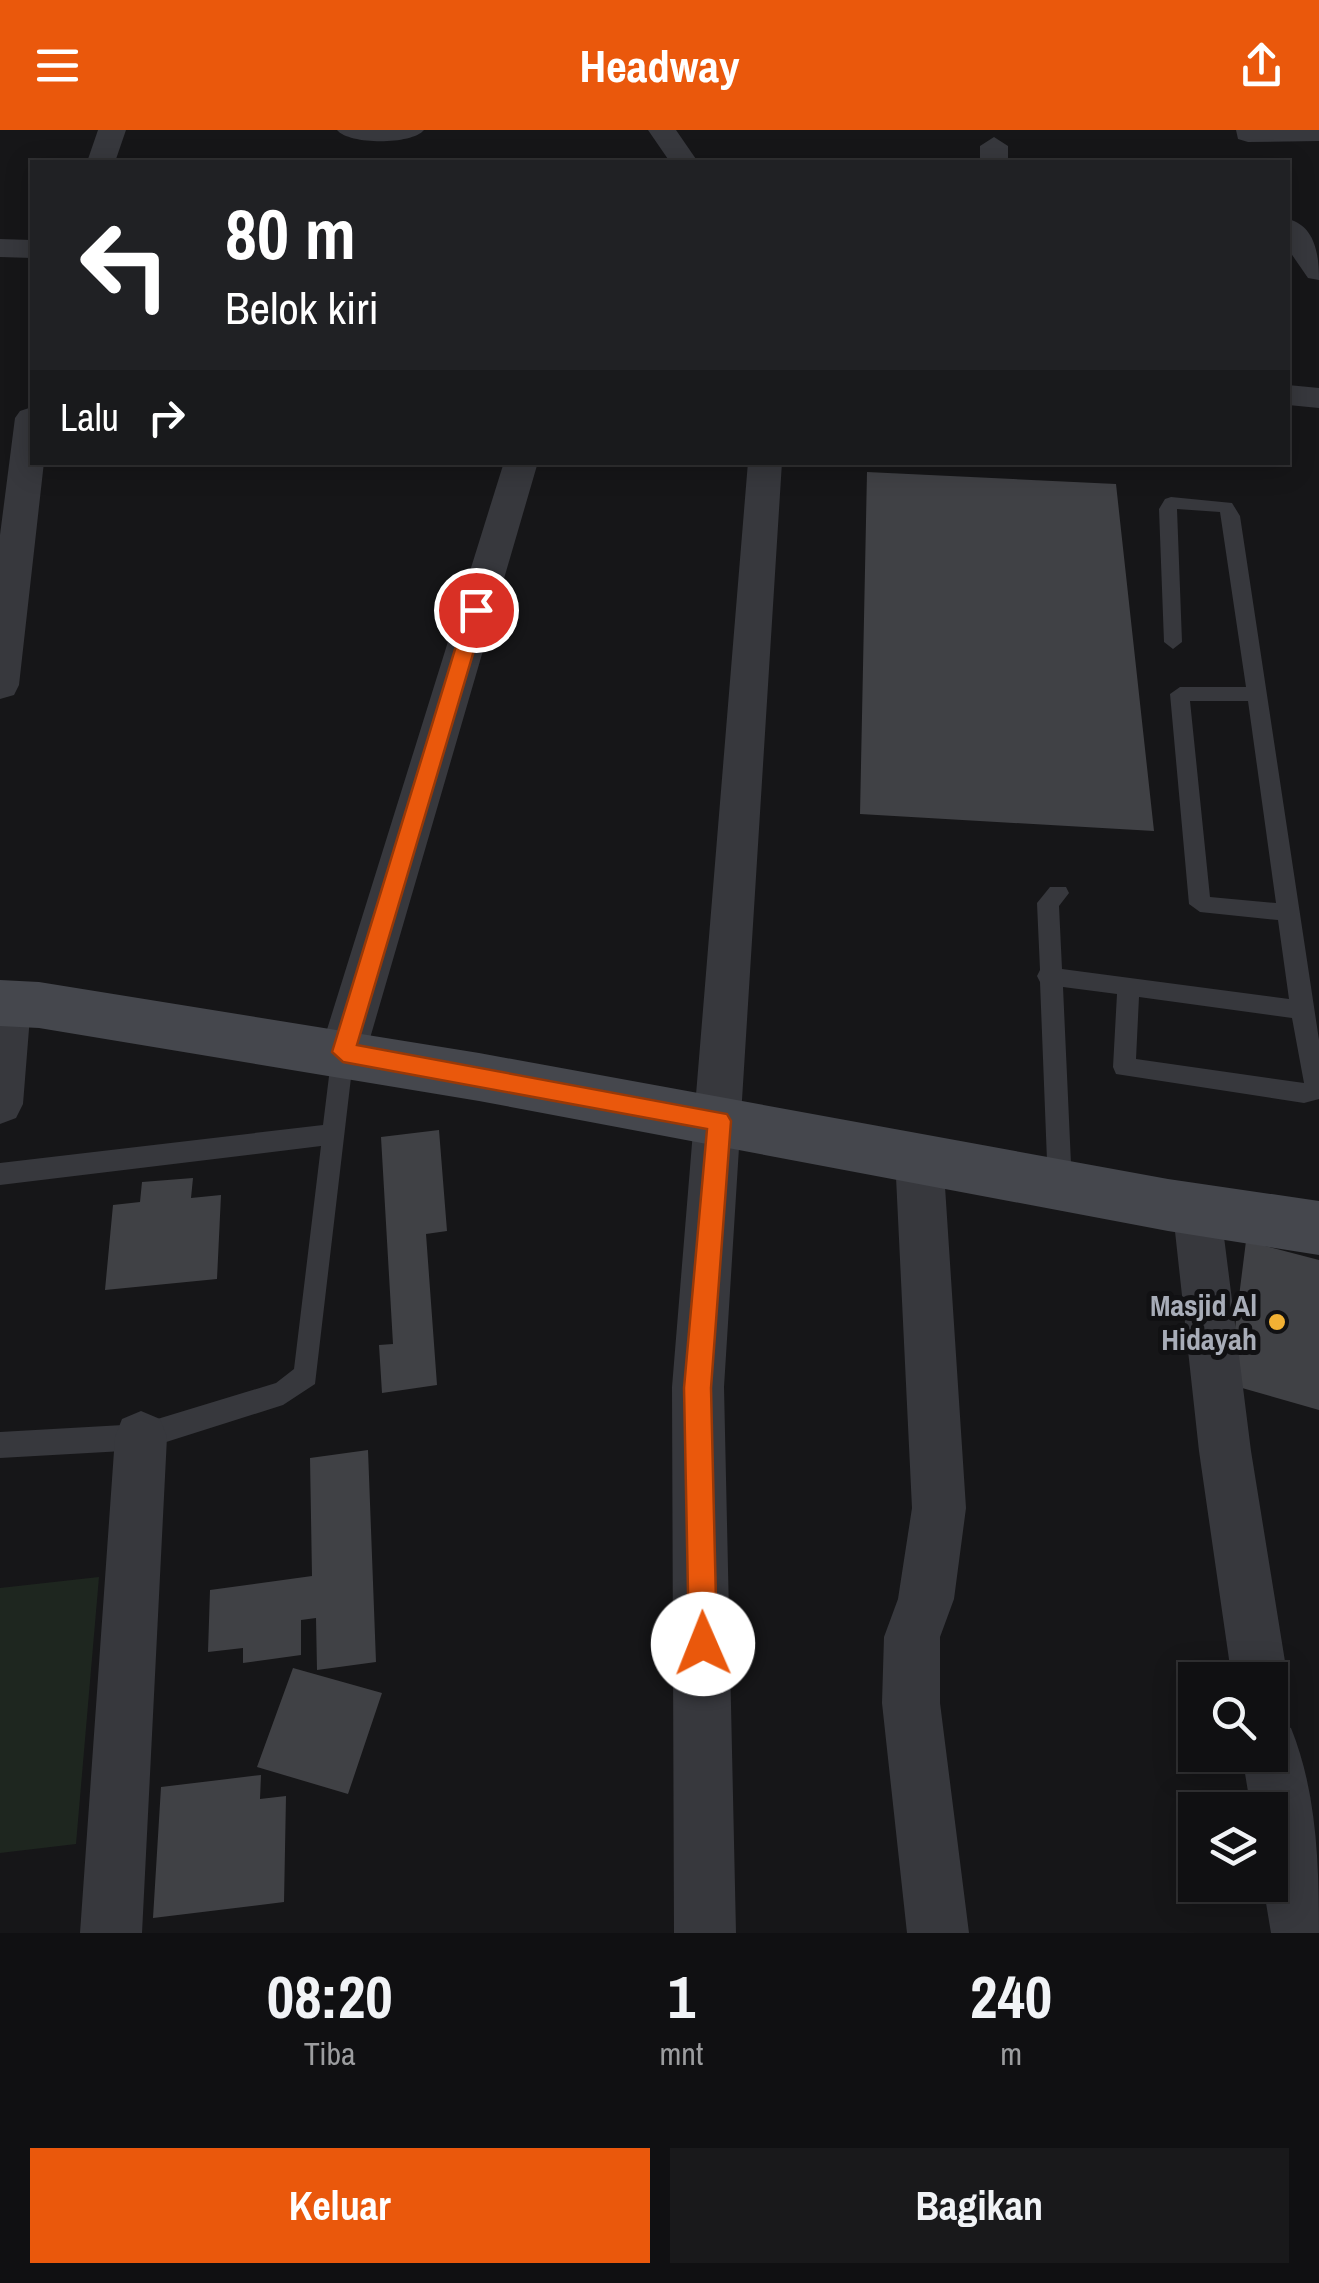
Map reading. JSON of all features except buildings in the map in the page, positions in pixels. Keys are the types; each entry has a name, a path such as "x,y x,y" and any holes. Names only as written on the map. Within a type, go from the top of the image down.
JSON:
{"main road":[{"path":"4,1004 343,1052 919,1156 1197,1214 1319,1228"}],"street":[{"path":"102,160 112,130"},
{"path":"352,130 410,130"},
{"path":"662,130 683,160"},
{"path":"1254,160 1247,131 1319,132"},
{"path":"1290,231 1319,271"},
{"path":"0,248 30,250"},
{"path":"1290,279 1319,282"},
{"path":"1290,395 1319,398"},
{"path":"0,685 11,497 30,426"},
{"path":"343,1052 519,465"},
{"path":"705,1933 698,1388 765,465"},
{"path":"0,1104 4,1004"},
{"path":"919,1156 938,1508 926,1599 912,1637 910,1704 938,1933"},
{"path":"1197,1214 1224,1451 1257,1662"},
{"path":"110,1933 141,1437"},
{"path":"1274,1772 1302,1933"}],"lane":[{"path":"1129,985 1124,1068 1304,1093 1317,1090 1231,516 1226,508 1171,503 1168,509 1172,642"},
{"path":"1255,694 1180,694 1200,904 1290,912"},
{"path":"1058,893 1048,904 1048,976 1060,1186"},
{"path":"1048,976 1302,1010"},
{"path":"0,1445 141,1437 283,1393 306,1375 343,1052"},
{"path":"0,1174 331,1134"}],"shaded area":[{"path":"99,1577 76,1844 0,1853 0,1588"}],"place":[{"name":"Masjid Al Hidayah","path":"1277,1322"}],"route":[{"path":"476,610 343,1052 719,1121 698,1388 703,1644"}]}
